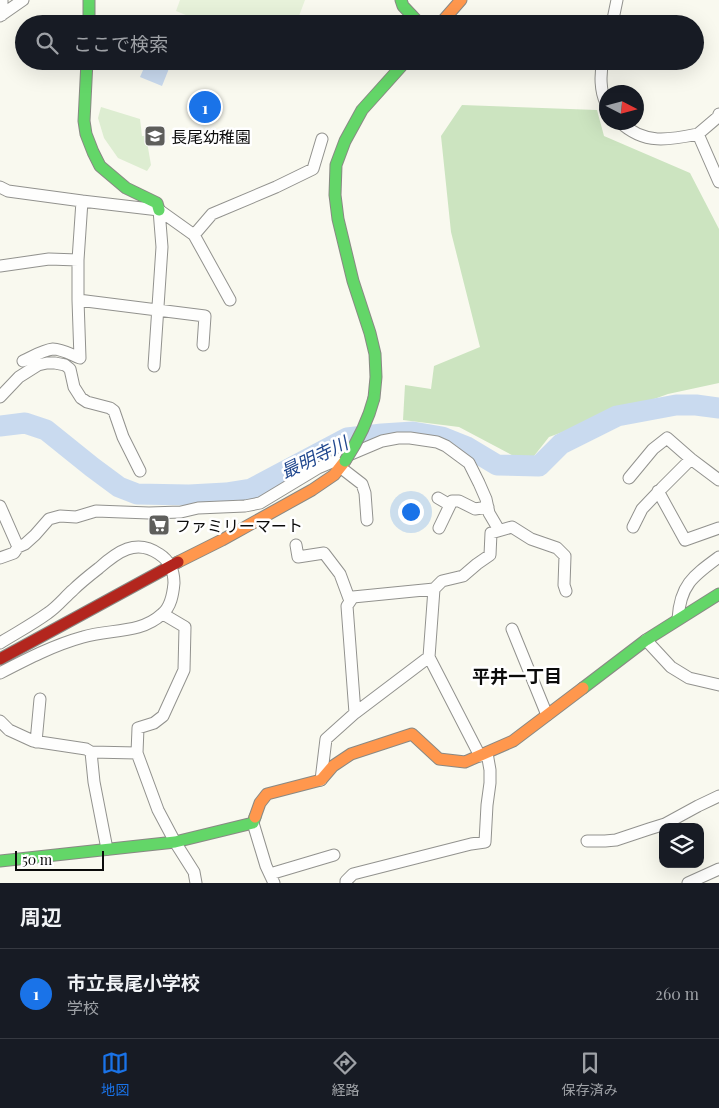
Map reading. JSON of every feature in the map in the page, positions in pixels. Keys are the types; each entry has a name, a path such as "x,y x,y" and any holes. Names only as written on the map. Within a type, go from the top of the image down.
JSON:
{"street":[{"path":"1,16 2,0"},
{"path":"1,16 23,0"},
{"path":"89,0 89,15"},
{"path":"400,0 412,15"},
{"path":"448,15 462,0"},
{"path":"614,15 617,0"},
{"path":"87,70 84,122 86,134 100,166 126,188 157,203 159,210 162,247 154,366"},
{"path":"0,659 312,490 334,475 355,446 365,427 374,398 376,377 375,354 338,219 335,195 336,165 345,141 362,110 398,70"},
{"path":"601,70 602,85"},
{"path":"629,130 648,138 670,140 698,134 719,114"},
{"path":"698,134 719,182"},
{"path":"194,235 212,214 276,187 313,168 322,139"},
{"path":"0,187 8,190 82,201 159,210 194,235 230,300"},
{"path":"23,361 53,349 80,358 78,260 82,201"},
{"path":"0,266 49,259 78,260"},
{"path":"78,300 205,316 203,345"},
{"path":"0,397 20,377 38,365 47,362 65,366 70,369 74,387 81,398 87,402 110,408 114,411 123,437 140,471"},
{"path":"0,558 14,553 18,547 25,544 35,535 49,519 60,516 76,517 96,511 181,512 198,508 245,506 260,502 318,468 382,441 398,438 437,442 446,446 469,463 483,491 489,513 499,530"},
{"path":"630,478 653,449 667,438 719,480"},
{"path":"633,527 642,509 691,459"},
{"path":"342,464 362,484 365,493 367,520"},
{"path":"658,491 685,540 719,528"},
{"path":"438,498 450,505"},
{"path":"439,528 452,501 460,501 475,509 488,507"},
{"path":"0,506 18,547"},
{"path":"355,713 347,606 353,597 434,589 442,581 463,576 490,555 491,533 512,527 530,539 557,548 565,556 564,585 566,591"},
{"path":"296,545 298,558 324,553 340,574 350,601"},
{"path":"0,644 50,612 74,588 120,551 129,548 150,549 165,558 171,566 174,578 173,593 163,614 145,625 126,631 85,636 52,647 0,673"},
{"path":"678,619 683,592 688,583 719,557"},
{"path":"346,883 352,874 485,842 490,770 484,755 428,657 434,589"},
{"path":"334,855 272,879 266,866 253,823 260,803 267,794 321,780 333,766 351,754 412,734 439,759 465,762 484,755 514,741 646,640 719,594"},
{"path":"163,614 185,627 184,670 163,716 154,723 138,728 137,754 158,810 194,872 196,883"},
{"path":"512,629 547,714"},
{"path":"646,640 672,667 690,678 719,685"},
{"path":"321,780 326,739 355,713 428,657"},
{"path":"36,742 40,699"},
{"path":"0,721 10,730 36,742 86,749 91,752 137,754"},
{"path":"91,752 94,782 108,849"},
{"path":"587,842 616,840 657,827 719,796"},
{"path":"0,861 175,842 253,823"},
{"path":"688,883 719,869"}],"green space":[{"path":"180,0 305,0 299,15 186,15 176,11"},
{"path":"462,105 597,110 599,130 602,130 604,136 690,173 719,229 719,383 668,394 549,437 534,456 523,461 459,427 403,420 405,385 431,389 434,366 480,347 451,232 441,136"},
{"path":"101,107 140,119 142,136 146,136 151,165 147,171 118,158 104,138 98,118"}],"water":[{"path":"143,70 168,70 162,86 140,77"}],"waterway":[{"name":"最明寺川","path":"0,426 25,423 46,430 119,487 137,494 189,495 226,493 251,489 347,438 413,432 442,437 467,447 497,465 539,466 561,444 617,416 676,405 719,408"}],"traffic: fast":[{"path":"89,0 89,15"},
{"path":"401,0 403,6 412,15"},
{"path":"87,70 84,121 86,134 100,166 126,188 157,203 159,210"},
{"path":"374,398 376,377 375,354 353,281 338,219 335,195 336,165 345,141 362,110 398,70"},
{"path":"345,461 362,431 374,398"},
{"path":"583,688 646,640 719,594"},
{"path":"0,861 175,842 253,823 255,817"}],"traffic: slow":[{"path":"448,15 461,0"},
{"path":"178,562 312,490 334,475 345,461"},
{"path":"255,817 260,803 267,794 321,780 333,766 351,754 412,734 439,759 465,762 513,741 583,688"}],"traffic: jam":[{"path":"0,659 178,562"}],"place":[{"name":"市立長尾小学校","path":"205,107"},
{"name":"長尾幼稚園","path":"155,136"},
{"name":"ファミリーマート","path":"159,525"}],"district":[{"name":"平井一丁目","path":"517,676"}]}
